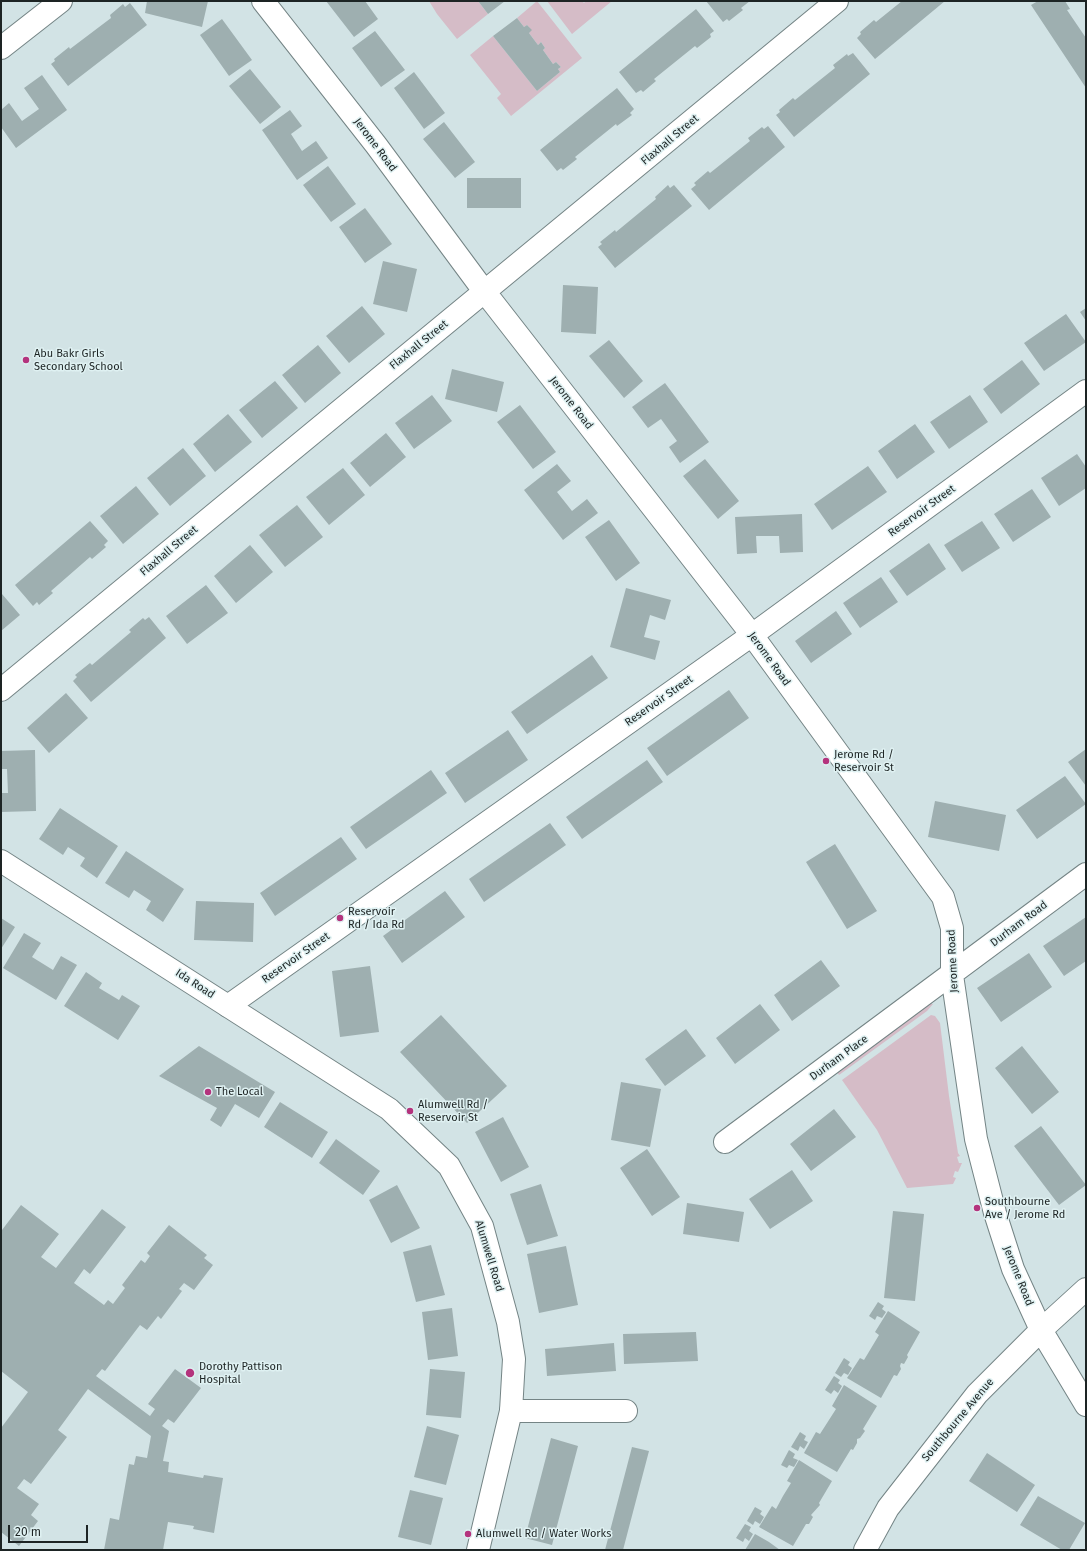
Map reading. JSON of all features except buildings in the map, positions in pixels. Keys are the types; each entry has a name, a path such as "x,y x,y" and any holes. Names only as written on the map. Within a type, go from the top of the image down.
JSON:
{"street":[{"path":"1,48 61,1"},
{"name":"Jerome Road","path":"263,1 376,146 484,291 752,635 944,897 952,928 952,975 976,1139 995,1213 1013,1269 1041,1330 1086,1405"},
{"name":"Flaxhall Street","path":"1,690 837,1"},
{"name":"Reservoir Street","path":"228,1006 752,635 1086,392"},
{"name":"Ida Road","path":"1,861 390,1108"},
{"name":"Durham Road","path":"952,975 1086,874"},
{"name":"Durham Place","path":"725,1142 952,975"},
{"name":"Alumwell Road","path":"390,1108 449,1166 482,1226 508,1322 514,1359 511,1411 478,1550"},
{"name":"Southbourne Avenue","path":"865,1550 888,1508 970,1403 1041,1330 1086,1289"},
{"path":"511,1411 626,1411"}],"shaded area":[{"path":"429,1 478,1 488,14 457,39 437,14"},
{"path":"537,1 582,58 511,116 497,98 501,94 470,55 493,36 537,91 560,72 558,69 561,67 556,62 553,64 543,50 545,48 541,42 538,45 529,33 531,30 527,25 524,27 517,18"},
{"path":"547,1 582,1 584,3 586,1 612,1 572,34"},
{"path":"928,1003 933,1004 927,1011 839,1075 837,1072"},
{"path":"931,1015 935,1016 940,1023 949,1096 958,1153 960,1156 957,1157 959,1163 962,1163 958,1172 955,1171 953,1177 956,1178 953,1184 907,1188 877,1130 842,1080"}],"place":[{"name":"Abu Bakr Girls Secondary School","path":"26,360"},
{"name":"Jerome Rd / Reservoir St","path":"826,761"},
{"name":"Reservoir Rd / Ida Rd","path":"340,918"},
{"name":"The Local","path":"208,1092"},
{"name":"Alumwell Rd / Reservoir St","path":"410,1111"},
{"name":"Southbourne Ave / Jerome Rd","path":"977,1208"},
{"name":"Dorothy Pattison Hospital","path":"190,1373"},
{"name":"Alumwell Rd / Water Works","path":"468,1534"}]}
